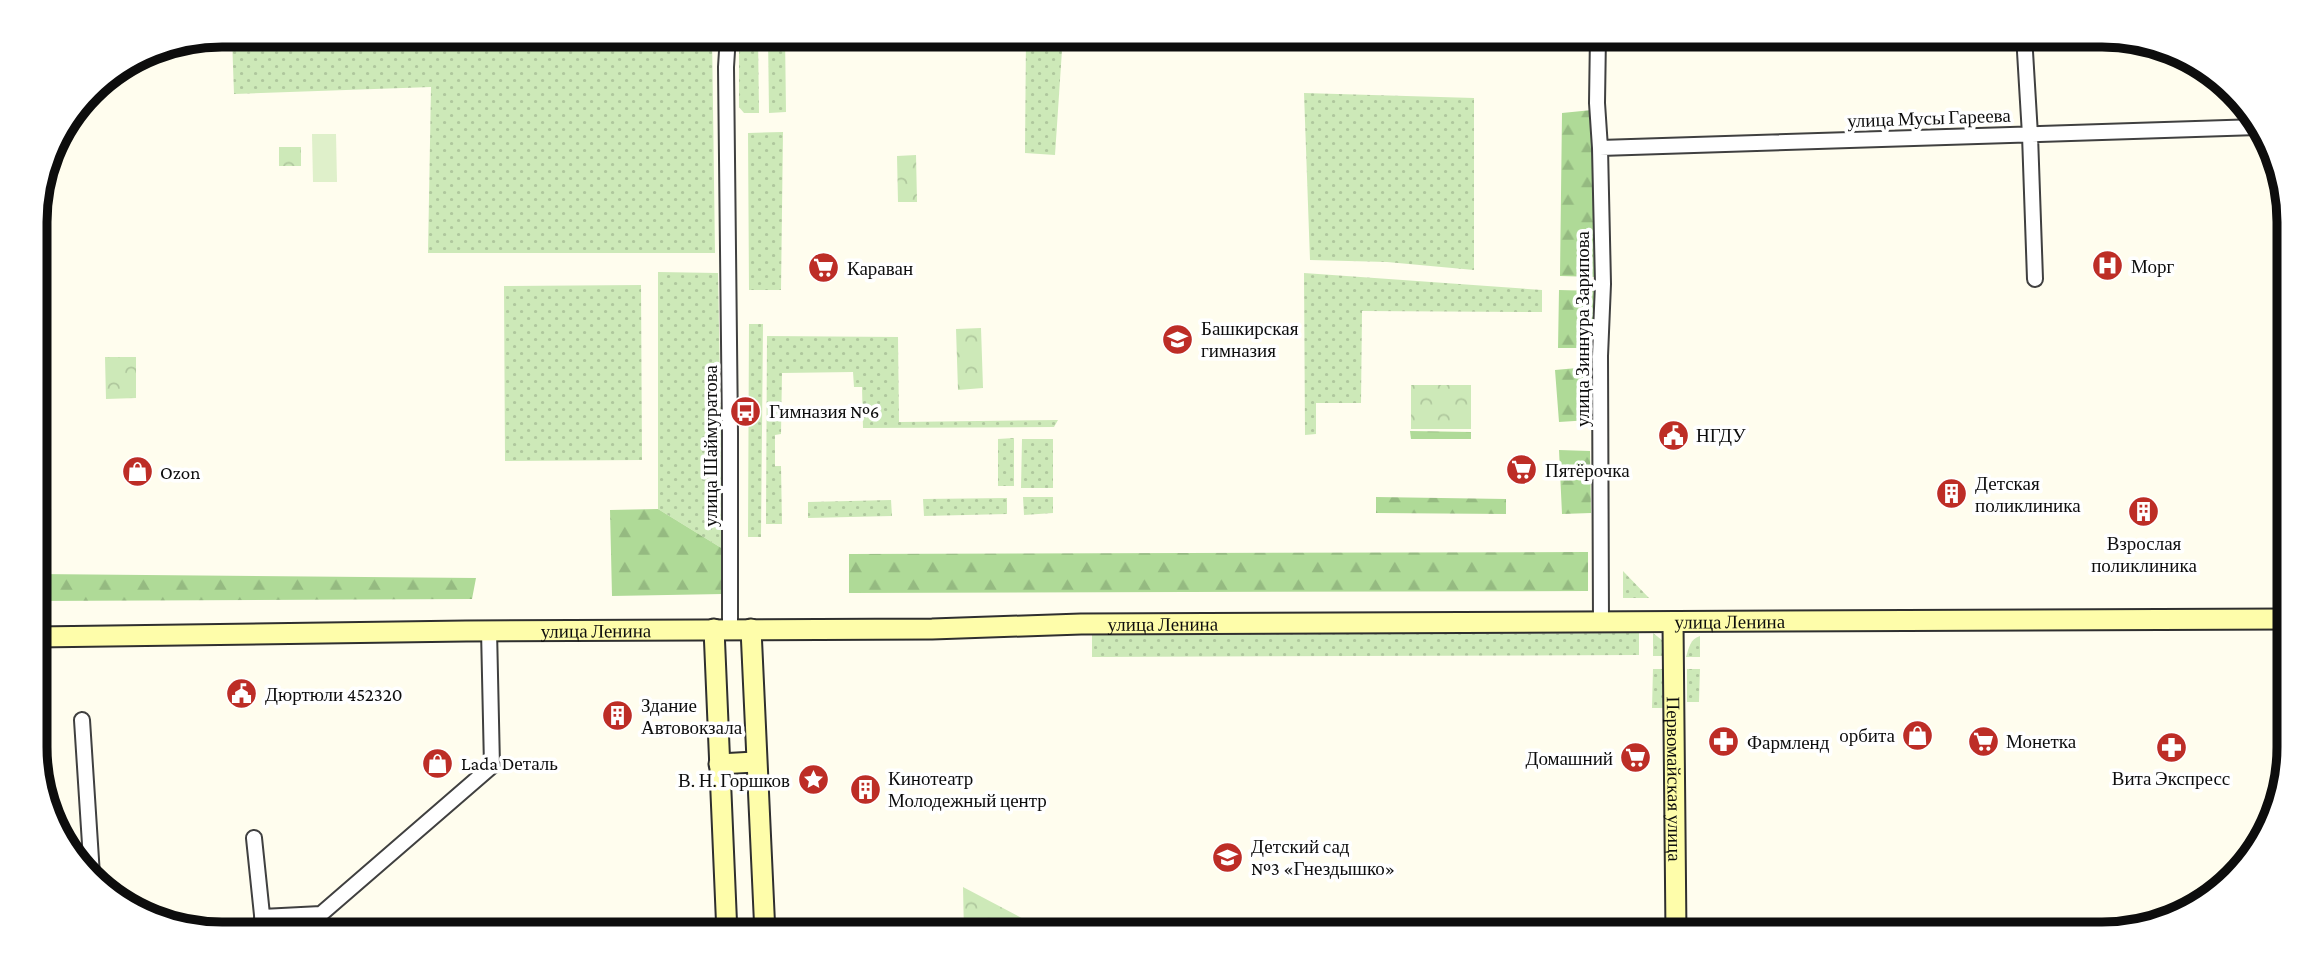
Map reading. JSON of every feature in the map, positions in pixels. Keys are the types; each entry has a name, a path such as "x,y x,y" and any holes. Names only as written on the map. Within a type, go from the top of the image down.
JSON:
{"main road":[{"name":"улица Ленина","path":"47,637 489,630 932,629 1081,624 2277,619"},
{"name":"Первомайская улица","path":"1673,623 1676,921"},
{"path":"722,629 719,764 726,922"},
{"path":"751,629 764,922"},
{"path":"719,764 755,762"}],"street":[{"name":"улица Зиннура Зарипова","path":"1598,47 1603,284 1600,356 1601,623"},
{"path":"2025,47 2035,279"},
{"name":"улица Шаймуратова","path":"722,629 729,263 727,48"},
{"name":"улица Мусы Гареева","path":"1600,148 2248,127"},
{"path":"262,917 321,914 492,766 489,630"},
{"path":"82,720 91,862"},
{"path":"254,838 263,922"}],"green space":[{"path":"232,48 712,48 715,253 428,253 431,87 234,94"},
{"path":"739,48 758,48 759,113 744,113 739,107"},
{"path":"768,48 785,48 786,112 769,113"},
{"path":"1026,48 1062,48 1055,155 1025,153"},
{"path":"1304,93 1474,98 1474,270 1387,262 1310,260"},
{"path":"1592,110 1597,277 1560,276 1562,113"},
{"path":"783,132 781,290 749,290 748,133"},
{"path":"312,134 336,134 337,182 313,182"},
{"path":"279,147 301,147 301,166 279,166"},
{"path":"916,155 917,202 898,202 897,156"},
{"path":"658,272 718,273 723,549 658,509"},
{"path":"1304,273 1542,290 1542,312 1362,311 1361,403 1316,403 1316,434 1305,435"},
{"path":"641,285 642,460 505,461 504,286"},
{"path":"1559,290 1597,291 1597,348 1558,348"},
{"path":"749,324 763,324 761,537 748,537"},
{"path":"981,328 983,388 958,390 956,329"},
{"path":"767,336 898,337 899,422 1058,420 1054,427 863,428 862,387 854,387 853,372 782,373 781,434 775,435 775,466 781,466 782,524 766,524"},
{"path":"105,357 136,357 136,398 106,399"},
{"path":"1588,367 1590,420 1559,422 1555,370"},
{"path":"1411,385 1471,385 1471,429 1411,429"},
{"path":"1410,431 1471,432 1471,439 1411,439"},
{"path":"1014,438 1014,486 998,486 998,439"},
{"path":"1022,439 1053,439 1053,488 1021,488"},
{"path":"1559,450 1590,451 1591,513 1562,514"},
{"path":"1023,497 1053,497 1053,513 1024,515"},
{"path":"1376,497 1506,499 1506,514 1376,513"},
{"path":"1007,498 1007,514 924,516 923,499"},
{"path":"891,500 892,516 808,518 808,502"},
{"path":"658,509 723,549 723,594 612,596 610,510"},
{"path":"1588,552 1588,591 849,593 849,554"},
{"path":"1623,571 1649,598 1623,598"},
{"path":"47,574 476,578 472,599 47,601"},
{"path":"1639,633 1639,655 1092,657 1092,635"},
{"path":"1653,633 1663,641 1666,656 1653,656"},
{"path":"1700,636 1700,657 1686,657 1692,642"},
{"path":"1653,669 1667,669 1666,708 1652,708"},
{"path":"1687,669 1700,669 1699,702 1687,702"},
{"path":"963,887 1028,922 964,922"}],"place":[{"name":"Морг","path":"2108,266"},
{"name":"Караван","path":"824,268"},
{"name":"Башкирская гимназия","path":"1178,339"},
{"name":"Гимназия №6","path":"746,411"},
{"name":"НГДУ","path":"1673,435"},
{"name":"Пятёрочка","path":"1522,470"},
{"name":"Ozon","path":"137,472"},
{"name":"Детская поликлиника","path":"1952,494"},
{"name":"Взрослая поликлиника","path":"2144,512"},
{"name":"Дюртюли 452320","path":"242,694"},
{"name":"Здание Автовокзала","path":"618,716"},
{"name":"орбита","path":"1918,735"},
{"name":"Монетка","path":"1983,741"},
{"name":"Фармленд","path":"1724,742"},
{"name":"Вита Экспресс","path":"2171,747"},
{"name":"Домашний","path":"1636,758"},
{"name":"Lada Dеталь","path":"438,763"},
{"name":"В. Н. Горшков","path":"813,780"},
{"name":"Кинотеатр Молодежный центр","path":"865,789"},
{"name":"Детский сад №3 «Гнездышко»","path":"1228,857"}]}
